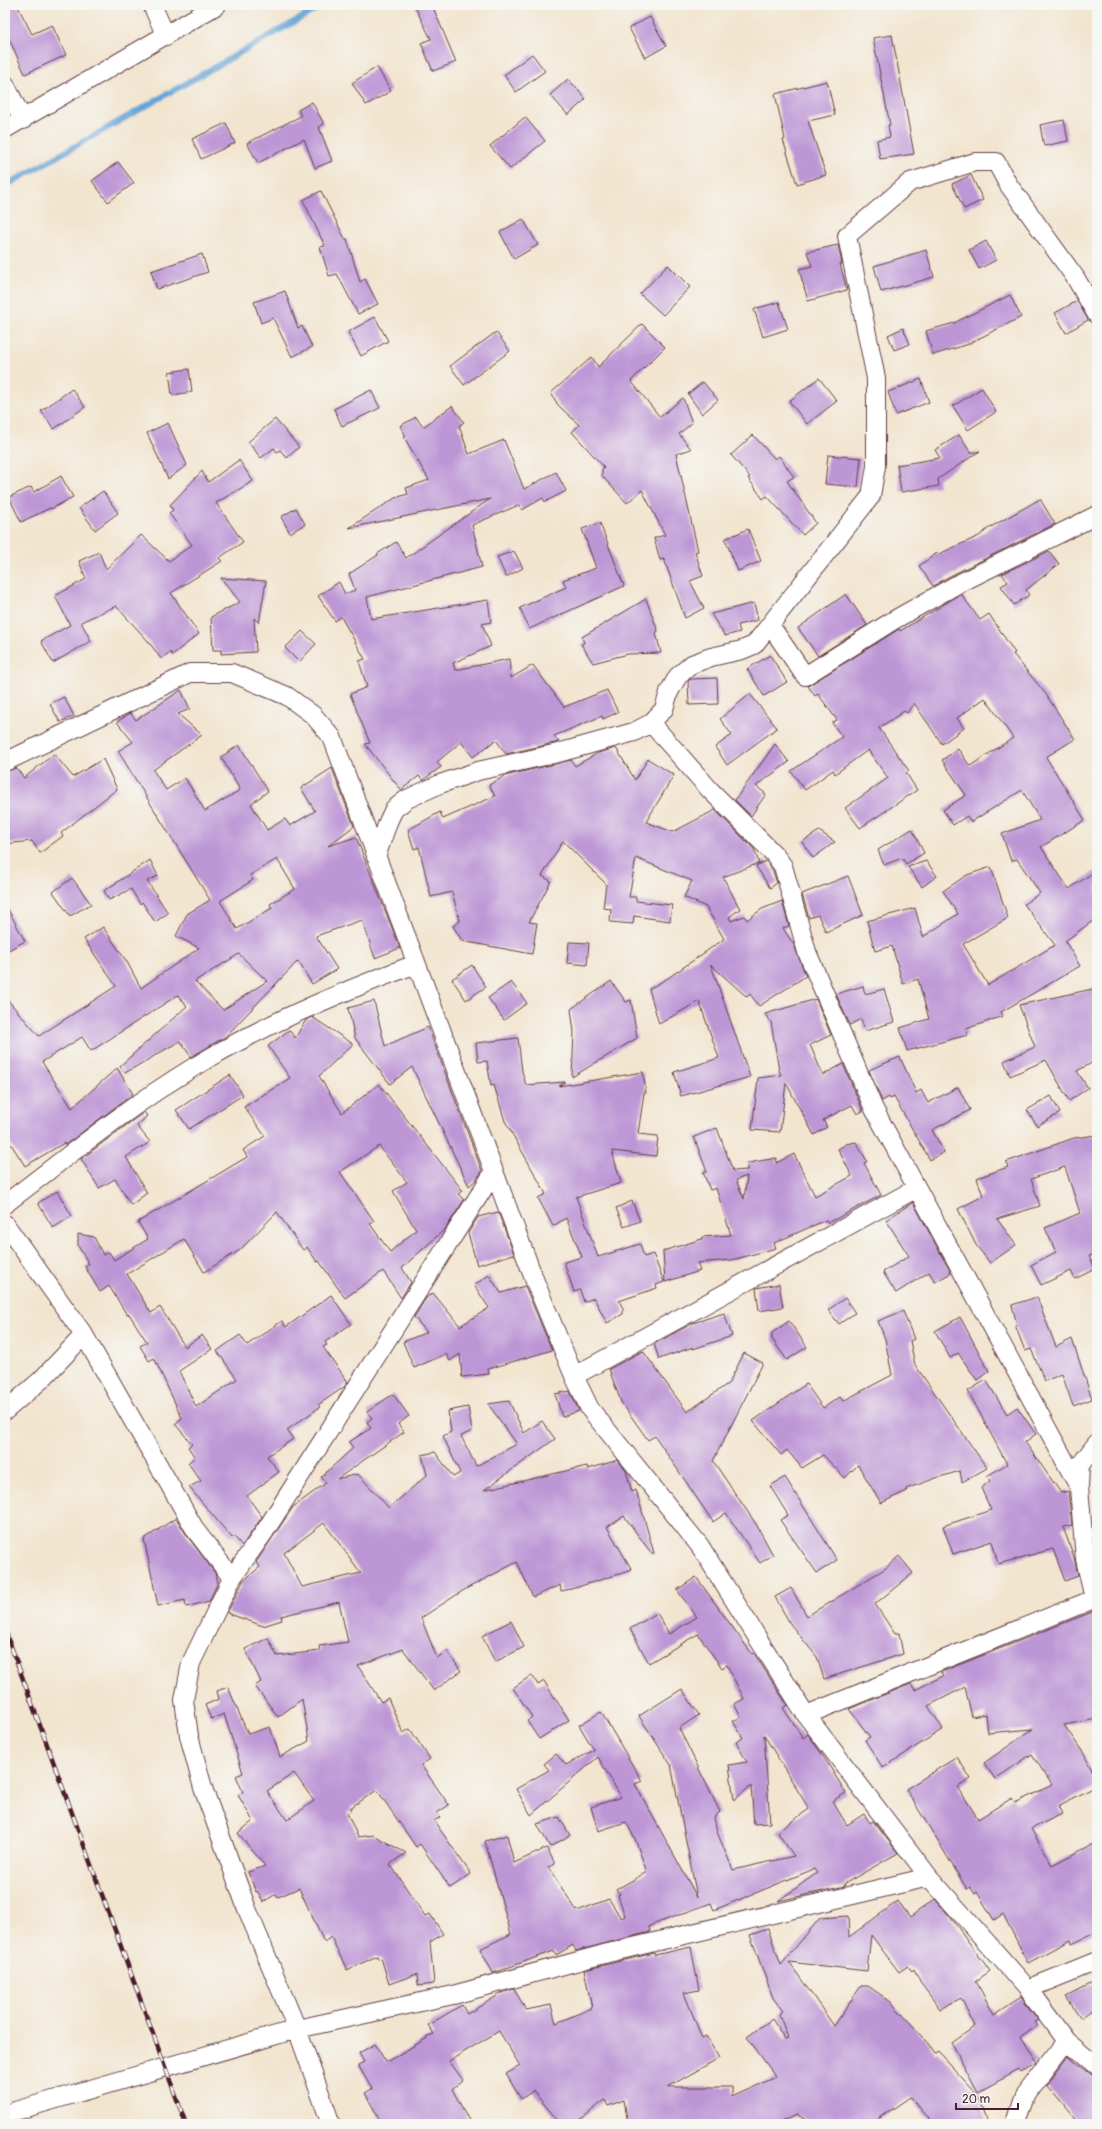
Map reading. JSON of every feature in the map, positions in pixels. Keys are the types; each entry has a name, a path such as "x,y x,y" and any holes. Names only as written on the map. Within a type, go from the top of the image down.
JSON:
{"street":[{"path":"152,5 166,36"},
{"path":"5,130 217,5"},
{"path":"5,84 22,120"},
{"path":"376,857 394,809 406,799 440,784 478,771 558,753 634,732 651,723 664,709 669,692 678,676 692,664 711,657 742,650 754,644 770,624 871,496 876,466 876,378 847,236 910,182 975,162 996,162 1008,184 1075,277 1097,314"},
{"path":"770,624 805,676 894,620 956,585 1097,515"},
{"path":"5,762 190,673 232,673 288,696 313,715 332,737 536,1284 574,1376 590,1409 700,1546 806,1715 928,1877 1028,1989 1066,2041 1097,2067"},
{"path":"651,723 710,790 774,854 782,866 807,952 874,1109 1079,1487"},
{"path":"5,1204 150,1096 194,1067 259,1030 352,988 416,964"},
{"path":"331,2124 297,2029 247,1909 203,1788 189,1736 184,1700 191,1663 232,1578 265,1531 494,1172"},
{"path":"574,1376 917,1188"},
{"path":"5,1224 84,1335 196,1531 232,1578"},
{"path":"5,1411 41,1380 84,1335"},
{"path":"806,1715 1096,1604 1085,1559 1079,1487 1080,1465 1097,1442"},
{"path":"5,2114 297,2029 454,1995 608,1953 928,1877"},
{"path":"1028,1989 1097,1961"},
{"path":"1015,2124 1026,2094 1066,2041"}],"building":[{"path":"5,5 17,5 32,34 52,25 66,55 25,74 5,30"},
{"path":"414,5 432,5 456,62 433,71 421,43 431,39"},
{"path":"650,17 666,46 645,58 629,28"},
{"path":"892,35 914,154 880,159 877,140 890,137 888,125 890,125 873,38"},
{"path":"532,54 545,71 516,92 504,75"},
{"path":"377,67 391,91 366,105 352,83"},
{"path":"568,79 586,99 568,115 550,95"},
{"path":"827,81 835,115 808,121 826,175 797,184 783,140 785,139 775,94"},
{"path":"312,102 324,124 319,127 332,161 315,168 304,139 258,163 247,143 301,116 298,110"},
{"path":"525,117 545,141 510,169 490,146"},
{"path":"1064,120 1068,141 1044,146 1040,125"},
{"path":"226,123 235,143 201,159 192,139"},
{"path":"118,162 134,183 108,202 92,181"},
{"path":"971,175 983,200 964,209 952,184"},
{"path":"321,191 345,239 347,239 360,282 365,279 378,304 358,314 337,274 329,276 320,247 325,246 303,200"},
{"path":"523,219 538,245 514,259 500,232"},
{"path":"986,241 996,260 979,269 969,250"},
{"path":"838,245 842,264 840,264 847,290 808,301 799,269 812,266 807,252"},
{"path":"926,250 934,277 881,292 874,266"},
{"path":"202,254 208,272 157,289 151,271"},
{"path":"668,265 690,287 663,315 640,294"},
{"path":"285,291 298,328 302,326 312,347 292,357 273,318 261,323 254,302"},
{"path":"1010,295 1021,317 966,345 933,355 926,331 954,323"},
{"path":"1077,301 1088,320 1066,333 1055,313"},
{"path":"779,302 788,329 763,337 754,309"},
{"path":"375,317 388,341 361,356 348,332"},
{"path":"642,324 665,347 631,381 660,417 683,398 692,423 679,434 691,449 676,454 698,551 695,552 703,576 690,581 704,608 685,618 664,559 660,560 654,538 665,535 642,490 627,503 602,476 602,469 604,467 572,432 579,425 558,405 551,393 592,357 598,367"},
{"path":"903,328 910,344 894,350 888,335"},
{"path":"496,332 510,351 464,385 450,366"},
{"path":"189,369 192,392 172,395 169,372"},
{"path":"819,378 837,401 807,424 789,401"},
{"path":"921,379 929,402 896,415 888,392"},
{"path":"703,382 718,400 702,414 688,394"},
{"path":"982,388 996,412 968,430 953,406"},
{"path":"72,389 85,407 54,429 41,411"},
{"path":"371,390 380,408 342,426 334,409"},
{"path":"452,406 464,422 459,426 469,454 504,440 524,489 556,472 566,491 545,502 543,498 522,510 519,505 472,525 482,567 367,597 371,619 488,600 491,622 482,624 491,646 453,663 455,670 509,659 511,678 533,665 564,707 607,690 618,712 603,719 602,716 554,736 559,742 506,754 496,740 473,757 461,742 437,762 441,767 423,780 419,776 401,790 365,744 370,743 350,694 367,687 359,661 365,659 341,617 335,621 318,596 339,582 345,594 355,590 349,574 378,555 377,554 396,542 406,558 490,499 349,528 395,498 408,494 406,488 429,480 404,437 406,436 400,426 416,417 423,427"},
{"path":"275,419 299,447 287,458 280,450 277,452 274,448 261,458 248,442"},
{"path":"168,423 187,465 168,479 147,433"},
{"path":"753,435 775,459 779,456 794,477 787,481 816,523 803,535 767,496 763,499 748,478 750,477 731,455"},
{"path":"959,435 971,453 980,451 938,479 939,486 901,492 897,465 940,458 935,450"},
{"path":"828,455 861,458 858,487 825,484"},
{"path":"239,460 253,481 216,503 243,542 219,558 222,561 171,593 199,634 172,655 170,652 161,659 149,642 116,606 81,622 91,641 53,663 41,641 70,625 55,596 86,579 79,561 99,552 106,569 141,535 169,561 192,545 169,513 173,510 170,505 202,471 208,482"},
{"path":"61,476 73,497 51,509 50,508 21,522 9,497 31,487 34,492"},
{"path":"103,491 118,513 95,530 79,508"},
{"path":"1040,499 1055,524 948,577 933,586 919,566 937,553 939,554 979,536 989,528"},
{"path":"296,508 305,524 290,533 281,517"},
{"path":"600,523 624,586 529,629 520,608 566,587 563,580 596,568 582,529"},
{"path":"748,529 761,561 738,571 725,539"},
{"path":"514,551 523,568 506,577 497,557"},
{"path":"1049,551 1059,564 1026,590 1029,595 1014,605 1001,586 1008,582 1002,574"},
{"path":"221,578 266,581 259,623 254,618 256,652 221,654 221,650 213,650 211,617 240,602"},
{"path":"846,594 867,625 818,656 798,628"},
{"path":"961,594 980,620 989,614 1015,653 1013,654 1045,693 1075,739 1046,757 1085,820 1041,847 1069,889 1097,870 1097,918 1065,941 1080,966 1001,1012 1003,1016 966,1029 968,1035 907,1051 900,1028 929,1019 918,979 903,984 892,946 875,951 867,921 915,908 923,937 958,914 943,891 967,875 991,867 1008,918 963,944 988,985 1055,945 1024,904 1040,893 1017,859 1011,861 1002,834 1040,820 1022,790 971,822 967,816 953,825 943,810 966,795 942,760 958,749 970,766 1013,738 985,698 957,718 964,728 942,744 914,703 907,713 904,711 879,728 909,771 906,773 917,790 860,828 845,808 888,778 868,750 835,774 833,770 805,790 791,771 842,737 832,723 837,720 818,694 815,696 808,686 899,629 900,631"},
{"path":"646,599 658,631 656,633 661,653 628,654 593,663 581,644 584,643 582,637"},
{"path":"754,603 758,620 738,625 740,632 725,636 711,614"},
{"path":"302,631 316,644 299,662 285,648"},
{"path":"770,655 787,682 764,696 747,669"},
{"path":"717,678 718,704 689,705 688,681 691,679"},
{"path":"181,690 190,709 178,714 202,735 153,770 166,790 185,778 205,811 240,790 221,757 239,745 268,791 251,804 267,830 285,819 290,826 315,811 301,788 332,768 354,826 328,846 356,837 400,948 375,958 362,920 316,936 337,969 312,984 298,961 225,1037 191,1057 180,1041 125,1073 120,1066 187,1006 178,995 91,1051 82,1037 42,1062 72,1108 117,1068 133,1094 65,1145 64,1143 25,1166 11,1144 5,1147 5,997 39,1036 116,986 84,939 103,927 127,962 141,988 199,948 176,936 187,914 210,900 118,751 133,742 117,722 130,713 136,720","holes":["277,859 295,889 270,904 272,908 237,929 220,901 253,880 250,875","239,954 267,981 223,1010 195,981"]},
{"path":"750,694 777,728 727,765 715,747 732,735 720,719"},
{"path":"64,697 74,716 60,722 50,704"},
{"path":"775,744 789,762 756,786 766,794 751,816 735,800"},
{"path":"616,748 635,780 648,759 674,775 646,822 673,832 715,810 754,849 759,863 723,877 740,909 729,917 731,921 744,916 747,920 762,909 782,901 789,926 783,928 794,945 806,976 759,1006 750,994 747,997 711,965 750,1077 681,1096 674,1072 719,1058 699,1001 659,1024 649,989 668,978 724,939 706,907 684,897 692,881 636,858 629,897 636,897 636,901 672,905 670,921 634,916 633,924 610,922 611,909 603,908 606,884 563,841 542,876 551,881 529,922 537,923 532,954 462,941 453,926 460,921 452,892 431,897 419,847 414,849 408,830 440,812 443,819 495,796 489,785 505,776 571,760 575,766 598,753"},
{"path":"54,754 73,777 103,759 117,789 61,833 63,836 40,853 32,841 5,844 5,772 16,768 24,778"},
{"path":"912,829 924,853 906,864 902,858 884,865 878,850"},
{"path":"819,831 835,842 813,858 802,842"},
{"path":"150,860 158,876 147,881 168,913 155,922 142,902 140,904 131,889 109,900 104,891"},
{"path":"766,861 773,871 777,883 770,888 756,866"},
{"path":"926,861 937,876 922,887 908,867"},
{"path":"848,876 863,915 826,932 818,915 809,918 802,894"},
{"path":"72,878 91,904 70,916 53,892"},
{"path":"5,904 25,941 5,952"},
{"path":"569,942 589,943 587,965 567,963"},
{"path":"472,965 486,987 466,1000 452,979"},
{"path":"611,981 626,1002 631,1000 637,1038 572,1077 574,1032 571,1009"},
{"path":"511,982 527,1003 504,1020 488,998"},
{"path":"863,986 865,994 884,989 894,1022 865,1031 861,1019 850,1025 836,994"},
{"path":"1097,988 1097,1060 1077,1071 1088,1088 1069,1101 1046,1060 1010,1076 1004,1061 1035,1047 1019,1005"},
{"path":"816,999 831,1035 810,1045 823,1075 843,1064 863,1111 857,1114 852,1105 823,1120 827,1127 814,1135 786,1083 780,1132 752,1130 758,1078 781,1075 771,1022 765,1014"},
{"path":"374,1001 385,1046 428,1027 482,1171 476,1180 469,1186 412,1067 390,1084 355,1038 348,1008"},
{"path":"312,1017 353,1044 319,1076 342,1113 379,1084 463,1191 458,1194 464,1200 446,1228 402,1268 411,1282 401,1298 383,1271 345,1298 319,1261 317,1262 307,1247 303,1250 277,1212 240,1250 204,1272 184,1239 127,1274 151,1313 160,1307 185,1347 202,1335 212,1349 179,1371 196,1407 237,1379 217,1351 240,1335 247,1345 282,1321 286,1327 331,1295 351,1324 325,1342 327,1345 323,1347 348,1382 344,1387 318,1405 320,1407 287,1430 293,1439 267,1456 279,1472 247,1496 262,1517 242,1546 234,1536 232,1538 189,1487 201,1481 188,1463 195,1457 188,1447 192,1444 175,1424 182,1418 154,1358 149,1361 140,1346 147,1342 129,1314 127,1315 109,1286 100,1292 85,1267 89,1264 78,1246 78,1234 94,1237 103,1255 109,1252 114,1260 148,1239 138,1222 247,1157 243,1150 265,1136 244,1107 290,1078 268,1046 289,1030 295,1038 306,1020","holes":["379,1146 407,1182 393,1191 416,1230 390,1252 370,1224 374,1221 340,1172"]},
{"path":"518,1038 522,1071 526,1085 565,1082 559,1086 643,1072 646,1093 644,1093 638,1134 658,1136 656,1156 612,1151 621,1183 576,1197 598,1257 640,1244 644,1257 653,1254 664,1282 656,1285 657,1288 619,1301 623,1308 623,1314 607,1323 594,1298 584,1302 580,1290 574,1292 564,1262 582,1257 566,1218 553,1226 538,1198 546,1194 505,1121 494,1085 491,1086 487,1061 478,1062 476,1043"},
{"path":"900,1057 916,1093 921,1090 928,1103 958,1087 970,1110 932,1130 944,1152 930,1160 894,1097 890,1099 889,1097 882,1101 869,1070"},
{"path":"230,1075 243,1095 189,1129 176,1110"},
{"path":"1051,1096 1060,1113 1037,1126 1027,1110"},
{"path":"144,1112 147,1116 137,1126 150,1142 126,1157 147,1193 131,1205 115,1179 99,1188 81,1159"},
{"path":"717,1128 733,1171 747,1170 748,1163 777,1158 776,1163 794,1154 815,1196 852,1176 838,1149 846,1144 856,1142 867,1161 864,1163 881,1195 828,1223 826,1220 774,1243 776,1248 732,1260 697,1263 700,1271 665,1282 663,1251 702,1239 702,1237 731,1235 716,1188 710,1190 703,1172 707,1172 694,1137","holes":["747,1176 744,1199 736,1180"]},
{"path":"1097,1135 1097,1254 1089,1256 1095,1269 1075,1279 1071,1271 1041,1285 1031,1265 1056,1252 1045,1228 1080,1213 1065,1167 1031,1179 1040,1206 997,1219 1016,1245 990,1263 976,1245 958,1209 983,1196 977,1178 1008,1167 1006,1162 1074,1138"},
{"path":"57,1191 72,1216 53,1228 38,1203"},
{"path":"632,1201 640,1221 624,1227 616,1208"},
{"path":"913,1202 951,1273 935,1282 929,1272 896,1293 883,1272 909,1256 886,1220"},
{"path":"498,1212 514,1254 477,1265 468,1233 478,1217"},
{"path":"489,1275 501,1293 525,1286 552,1350 488,1369 489,1374 462,1377 460,1354 450,1361 446,1354 414,1368 403,1342 427,1332 414,1317 426,1298 433,1293 460,1326 489,1308 474,1285"},
{"path":"779,1284 783,1307 759,1311 756,1288"},
{"path":"1037,1297 1056,1347 1072,1339 1092,1399 1073,1406 1062,1374 1045,1381 1031,1349 1025,1351 1015,1325 1017,1325 1012,1305"},
{"path":"845,1298 855,1313 839,1324 828,1310"},
{"path":"903,1311 914,1339 910,1341 915,1365 987,1468 962,1482 960,1471 936,1478 906,1489 907,1491 881,1503 858,1465 845,1478 823,1455 802,1468 787,1450 781,1455 753,1421 806,1384 823,1408 840,1397 843,1401 892,1375 885,1339 878,1321"},
{"path":"724,1313 732,1336 693,1349 693,1347 659,1359 654,1344 693,1323"},
{"path":"960,1317 989,1371 977,1380 958,1353 950,1358 935,1331"},
{"path":"789,1321 807,1347 787,1360 772,1339 772,1333"},
{"path":"643,1351 687,1412 729,1383 744,1353 763,1363 713,1461 756,1524 773,1555 760,1563 726,1513 713,1522 655,1436 648,1440 621,1402 609,1369"},
{"path":"986,1380 1007,1414 1017,1407 1036,1434 1025,1442 1061,1493 1068,1491 1072,1525 1063,1527 1074,1557 1078,1576 1065,1581 1053,1549 998,1564 992,1541 953,1554 943,1526 991,1510 981,1488 990,1481 987,1476 1007,1464 968,1391"},
{"path":"570,1391 579,1411 562,1417 555,1394"},
{"path":"393,1394 409,1416 398,1424 404,1432 337,1479 358,1474 389,1508 427,1475 422,1455 435,1452 453,1477 460,1473 443,1436 451,1432 448,1411 468,1407 472,1431 461,1436 476,1466 517,1444 488,1404 509,1401 524,1433 542,1421 555,1439 484,1490 587,1466 588,1469 618,1460 626,1471 632,1492 636,1490 654,1553 652,1554 624,1516 607,1527 632,1570 571,1589 561,1591 560,1585 533,1597 517,1562 464,1590 421,1618 437,1658 447,1651 461,1671 434,1691 403,1649 358,1666 381,1702 388,1698 403,1733 410,1729 430,1759 421,1765 449,1805 437,1813 440,1817 434,1821 471,1874 450,1888 420,1844 416,1847 377,1790 350,1808 351,1810 347,1813 358,1837 373,1835 406,1853 390,1864 425,1916 430,1914 443,1934 430,1942 434,1984 418,1986 417,1974 389,1984 381,1958 378,1959 377,1956 347,1970 331,1937 324,1942 299,1888 278,1897 276,1894 263,1902 257,1891 256,1892 248,1872 265,1866 238,1833 253,1821 238,1795 243,1792 236,1776 243,1773 224,1714 211,1719 205,1705 219,1699 217,1691 228,1687 248,1734 270,1727 280,1757 309,1741 302,1699 278,1717 255,1686 261,1682 245,1649 268,1638 277,1656 320,1651 319,1646 348,1642 339,1602 281,1616 282,1620 263,1626 227,1613 243,1581 260,1567 256,1562 293,1507 326,1483 321,1477 353,1448 349,1442 371,1428 367,1422 372,1418 367,1412","holes":["324,1523 361,1573 302,1587 284,1553","294,1773 314,1801 287,1820 267,1791"]},
{"path":"785,1477 837,1560 817,1573 780,1520 788,1515 770,1486"},
{"path":"176,1518 188,1537 215,1573 218,1582 209,1601 186,1607 185,1600 158,1606 144,1539"},
{"path":"899,1556 913,1573 875,1604 895,1634 899,1633 903,1654 824,1679 817,1657 791,1625 775,1597 791,1588 807,1616 886,1568"},
{"path":"696,1577 752,1654 754,1653 787,1705 783,1708 803,1738 808,1734 846,1793 832,1801 847,1825 864,1814 870,1823 873,1821 898,1853 844,1884 845,1886 778,1901 817,1873 814,1869 714,1910 711,1903 649,1926 650,1932 576,1951 573,1945 556,1955 554,1951 493,1973 480,1949 511,1934 485,1841 507,1835 514,1863 547,1848 555,1864 548,1867 577,1911 609,1899 621,1918 625,1916 618,1895 620,1894 617,1889 647,1872 635,1839 626,1822 598,1831 591,1807 621,1797 598,1757 531,1815 516,1789 549,1770 544,1764 556,1754 566,1765 594,1750 579,1725 601,1712 642,1781 635,1784 697,1897 671,1765 639,1716 682,1689 699,1715 679,1728 720,1812 714,1817 717,1832 733,1870 794,1856 777,1832 809,1809 764,1735 770,1823 754,1824 751,1786 734,1800 729,1765 747,1762 736,1742 743,1738 733,1721 741,1717 734,1704 744,1699 727,1665 722,1668 698,1634 649,1663 630,1629 657,1613 669,1634 697,1617 677,1590"},
{"path":"1097,1610 1097,1719 1064,1725 1084,1754 1097,1781 1097,1786 1058,1806 1062,1814 1031,1829 1052,1865 1097,1842 1097,1932 1072,1944 1071,1940 1028,1963 1003,1914 994,1920 977,1892 975,1894 970,1887 967,1889 906,1789 957,1757 971,1779 958,1787 978,1819 1012,1798 1015,1803 1052,1785 1032,1754 995,1779 984,1763 1033,1729 988,1733 986,1714 972,1717 965,1687 928,1706 943,1729 883,1768 865,1740 870,1737 849,1709 911,1684 915,1690 943,1676 941,1672"},
{"path":"511,1621 524,1647 495,1662 482,1636"},
{"path":"532,1675 538,1685 544,1681 569,1720 539,1739 527,1721 532,1717 513,1688"},
{"path":"559,1817 570,1835 550,1847 537,1824"},
{"path":"935,1899 990,1971 976,1981 994,2015 1021,1997 1038,2020 1034,2022 1037,2026 1020,2038 1037,2062 1021,2073 1019,2070 978,2092 952,2043 975,2026 961,1998 940,2009 922,1985 914,1969 912,1971 908,1966 899,1972 871,1935 867,1971 789,1962 834,2026 861,1986 868,1986 891,2002 925,2039 935,2054 938,2052 977,2094 987,2124 932,2124 910,2097 871,2124 814,2124 797,2115 776,2124 628,2124 624,2100 608,2106 605,2100 575,2124 561,2124 533,2091 521,2099 506,2074 520,2066 499,2031 449,2061 463,2080 452,2089 471,2124 382,2124 365,2093 372,2089 358,2065 364,2062 359,2053 375,2044 386,2062 434,2034 428,2025 462,2005 467,2014 502,1993 514,1989 526,2010 551,2005 556,2023 592,2008 584,1970 654,1953 655,1955 691,1947 699,1990 684,1993 702,2038 706,2036 719,2058 668,2087 732,2087 732,2097 776,2077 747,2037 772,2019 785,2039 788,2038 779,2014 783,2011 773,1998 750,1935 768,1929 781,1965 820,1918 848,1916 849,1937 898,1901 910,1917"},
{"path":"1097,1981 1097,2007 1081,2018 1066,1997"},
{"path":"1068,2056 1074,2063 1097,2080 1097,2124 1079,2124 1046,2085"}],"waterway":[{"path":"5,186 324,5"}],"railway":[{"path":"5,1630 186,2124"}]}
